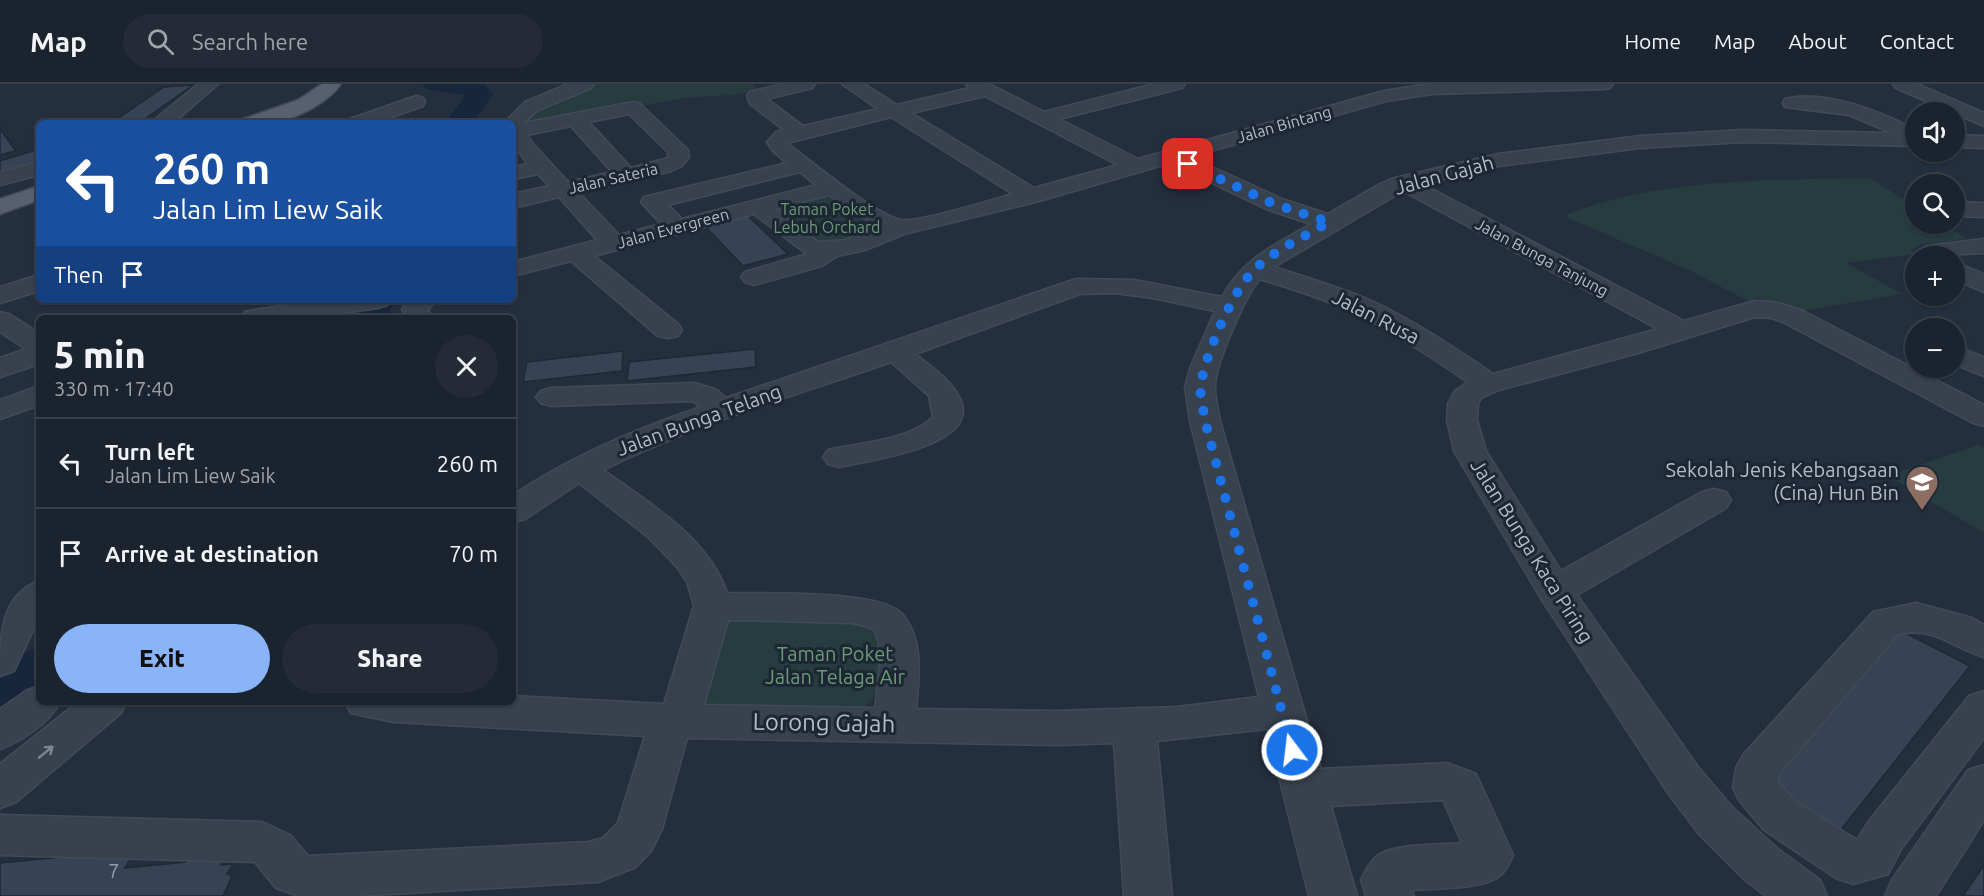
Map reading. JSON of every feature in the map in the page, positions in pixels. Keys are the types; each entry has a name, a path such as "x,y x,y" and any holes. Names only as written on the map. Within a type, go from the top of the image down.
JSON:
{"main road":[{"path":"259,120 297,107 316,97 332,84"},
{"path":"0,207 31,196"}],"street":[{"path":"165,120 209,84"},
{"path":"515,120 519,114 555,95 585,84"},
{"path":"789,135 757,100 756,96 806,84"},
{"path":"851,84 1030,196"},
{"path":"1041,117 1176,84"},
{"name":"Jalan Bintang","path":"754,277 813,261 830,250 885,234 900,227 919,225 1030,196 1378,97 1427,87 1604,84"},
{"path":"1902,84 1984,120"},
{"path":"900,227 882,220 833,187 778,146 777,142 789,135 894,111 981,87 1136,166"},
{"path":"365,120 416,102"},
{"path":"1792,103 1854,109 1882,120 1905,133"},
{"name":"Jalan Sateria","path":"516,200 664,167 675,162 679,157 678,150 633,108 576,120"},
{"path":"614,244 543,167 518,144 576,120 627,176"},
{"name":"Jalan Gajah","path":"1333,896 1281,711 1205,421 1200,387 1205,366 1243,282 1255,269 1274,255 1370,198 1403,183 1498,160 1658,140 1754,136 1905,139"},
{"path":"1965,141 1984,142"},
{"path":"1171,156 1238,189 1329,222"},
{"path":"677,227 652,202 804,165"},
{"path":"516,172 543,167"},
{"path":"0,179 36,169"},
{"name":"Jalan Bunga Tanjung","path":"1403,183 1682,331"},
{"name":"Jalan Evergreen","path":"516,269 833,187"},
{"path":"0,190 31,196"},
{"path":"758,206 811,248 830,250"},
{"path":"1965,209 1984,210"},
{"path":"1965,247 1984,246"},
{"path":"576,254 668,330"},
{"name":"Jalan Rusa","path":"1255,269 1334,295 1366,309 1436,348 1489,384"},
{"path":"1965,274 1984,284"},
{"path":"0,295 36,284"},
{"name":"Jalan Bunga Telang","path":"516,509 608,453 644,437 719,408 896,352 1076,287 1097,284 1154,290 1230,307"},
{"path":"275,315 360,303"},
{"name":"Jalan Bunga Kaca Piring","path":"1803,896 1762,864 1709,813 1651,735 1555,591 1470,451 1462,418 1463,404 1469,393 1489,384 1754,309 1774,310 1792,316 1984,417"},
{"path":"0,320 36,343"},
{"path":"839,457 911,441 939,429 948,419 949,407 944,395 896,352"},
{"path":"0,369 36,355"},
{"path":"1965,359 1984,367"},
{"path":"1954,378 1984,394"},
{"path":"551,398 695,392 707,396 719,408"},
{"path":"0,410 36,396"},
{"path":"0,835 262,842 274,849 293,873 308,877 590,863 606,859 632,844 713,606 705,581 690,558 659,528 581,469"},
{"path":"1555,591 1714,500"},
{"path":"0,661 4,645 27,603 36,596"},
{"path":"713,606 852,610 875,615 891,624 898,645 894,724"},
{"path":"1984,643 1959,628 1916,617 1886,622 1758,768 1755,787 1780,816 1853,863 1871,859 1885,835 1984,707"},
{"path":"0,703 36,681"},
{"path":"0,732 36,705"},
{"path":"0,789 104,705"},
{"name":"Lorong Gajah","path":"387,705 675,721 1057,728 1176,724 1281,711"},
{"path":"1134,725 1148,896"},
{"path":"1303,789 1447,781 1460,787 1490,855 1480,864 1395,870 1385,880 1390,896"},
{"path":"1908,896 1984,783"}],"green space":[{"path":"596,84 752,84 758,91 683,98 642,106 634,100 523,122 527,113"},
{"path":"1869,178 1905,200 1905,234 1959,234 1967,239 1905,246 1905,255 1846,263 1902,294 1797,312 1776,300 1770,303 1760,298 1750,302 1691,271 1564,216 1636,194 1714,184 1793,179"},
{"name":"Taman Poket Lebuh Orchard","path":"832,195 880,226 878,230 837,244 823,244 777,211 778,207"},
{"path":"1978,445 1984,448 1984,533 1888,476"},
{"name":"Taman Poket Jalan Telaga Air","path":"735,618 871,623 887,643 877,694 861,710 706,707 702,699 727,622"}],"building":[{"path":"193,85 143,120 115,120 164,87"},
{"path":"0,129 16,151 0,155"},
{"path":"36,150 36,163 0,172 0,161"},
{"path":"746,214 788,254 743,266 704,225"},
{"path":"755,349 756,367 627,381 629,362"},
{"path":"623,351 622,371 523,382 527,362"},
{"path":"1896,628 1970,666 1840,831 1760,780"},
{"path":"135,850 125,868 186,862 189,857 227,853 221,865 233,864 227,874 232,876 223,896 0,896 0,863"},
{"path":"1984,865 1984,896 1963,896"}],"waterway":[{"path":"436,84 475,89 480,94 461,120"},
{"path":"371,315 374,303"},
{"path":"0,695 36,671"}],"place":[{"name":"Sekolah Jenis Kebangsaan (Cina) Hun Bin","path":"1922,511"}],"route":[{"path":"1188,164 1274,204 1329,222 1274,255 1255,269 1243,282 1205,366 1200,387 1205,421 1292,750"}]}
